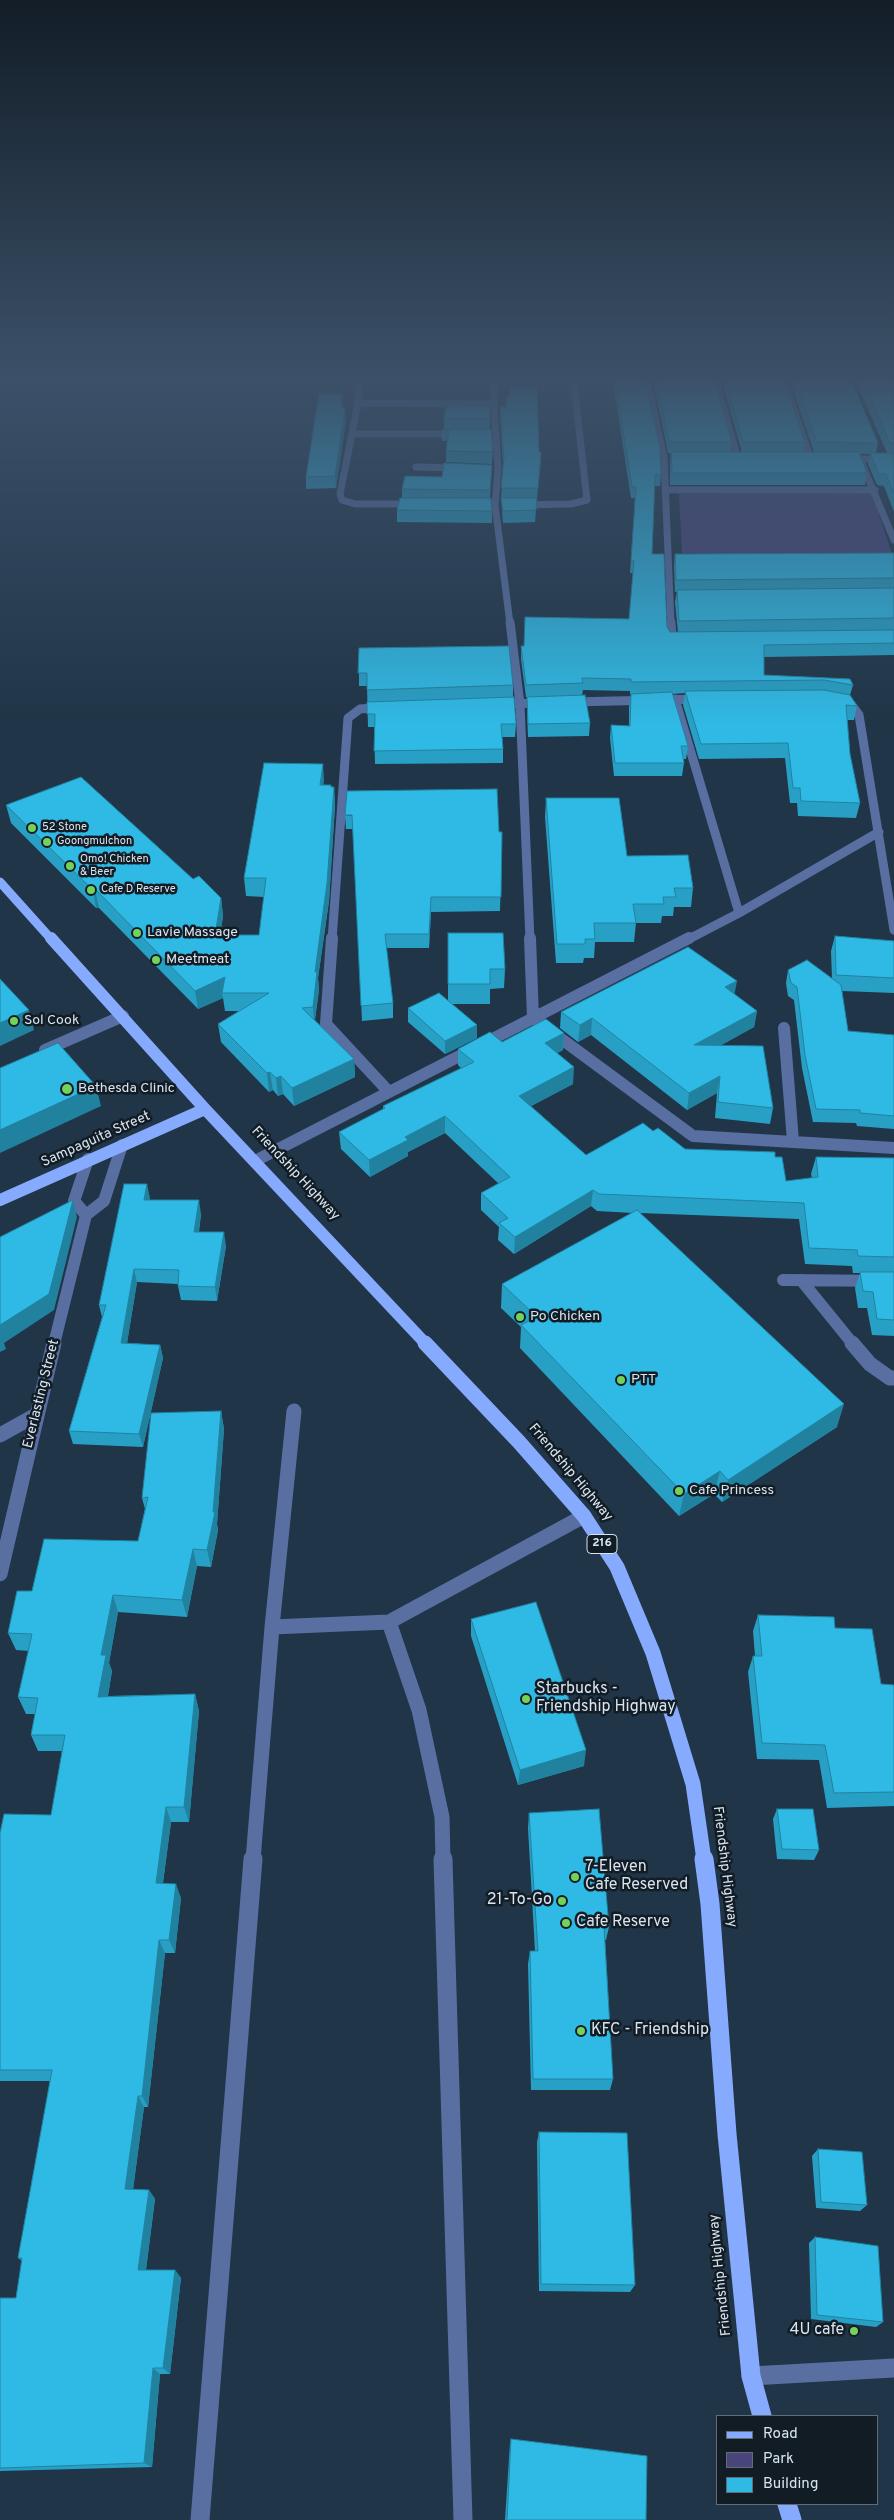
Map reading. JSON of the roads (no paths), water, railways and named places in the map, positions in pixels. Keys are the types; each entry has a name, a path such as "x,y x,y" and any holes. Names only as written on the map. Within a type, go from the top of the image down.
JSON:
{"main road":[{"name":"Friendship Highway","path":"0,882 205,1109 519,1442 584,1516 618,1566 653,1654 693,1784 710,1904 727,2134 751,2376 762,2415"},
{"name":"Sampaguita Street","path":"0,1200 88,1159 205,1109"},
{"path":"787,2505 792,2520"}],"street":[{"path":"340,493 342,500 355,504 425,504"},
{"path":"499,493 520,704 533,1018"},
{"path":"513,505 571,504 587,500 586,493"},
{"path":"667,493 672,639 691,639"},
{"path":"876,493 894,540"},
{"path":"485,504 499,505"},
{"path":"669,558 679,558"},
{"path":"670,597 680,596"},
{"path":"675,699 739,913"},
{"path":"558,702 714,699"},
{"path":"832,700 851,704 859,715 894,930"},
{"path":"490,704 549,703"},
{"path":"389,1092 326,1024 348,718 360,709 393,707"},
{"path":"255,1161 739,913 879,832"},
{"path":"35,1055 123,1016"},
{"path":"533,1018 693,1136 894,1148"},
{"path":"784,1028 793,1141"},
{"path":"88,1159 74,1201 86,1215 104,1201 122,1145"},
{"name":"Everlasting Street","path":"0,1574 36,1415 86,1215"},
{"path":"783,1280 894,1281"},
{"path":"802,1280 870,1364 894,1378"},
{"path":"200,2520 272,1627 294,1411"},
{"path":"0,1435 36,1415"},
{"path":"272,1627 389,1622 584,1516"},
{"path":"389,1622 419,1710 442,1817 463,2520"},
{"path":"751,2376 894,2368"}],"place":[{"name":"52 Stone","path":"32,828"},
{"name":"Goongmulchon","path":"47,842"},
{"name":"Omo! Chicken & Beer","path":"70,866"},
{"name":"Cafe D Reserve","path":"91,890"},
{"name":"Lavie Massage","path":"137,933"},
{"name":"Meetmeat","path":"156,960"},
{"name":"Sol Cook","path":"14,1021"},
{"name":"Bethesda Clinic","path":"67,1089"},
{"name":"Po Chicken","path":"520,1317"},
{"name":"PTT","path":"621,1380"},
{"name":"Cafe Princess","path":"679,1491"},
{"name":"Starbucks - Friendship Highway","path":"526,1699"},
{"name":"7-Eleven Cafe Reserved","path":"575,1877"},
{"name":"21-To-Go","path":"562,1901"},
{"name":"Cafe Reserve","path":"566,1923"},
{"name":"KFC - Friendship","path":"581,2031"},
{"name":"4U cafe","path":"854,2331"}]}
